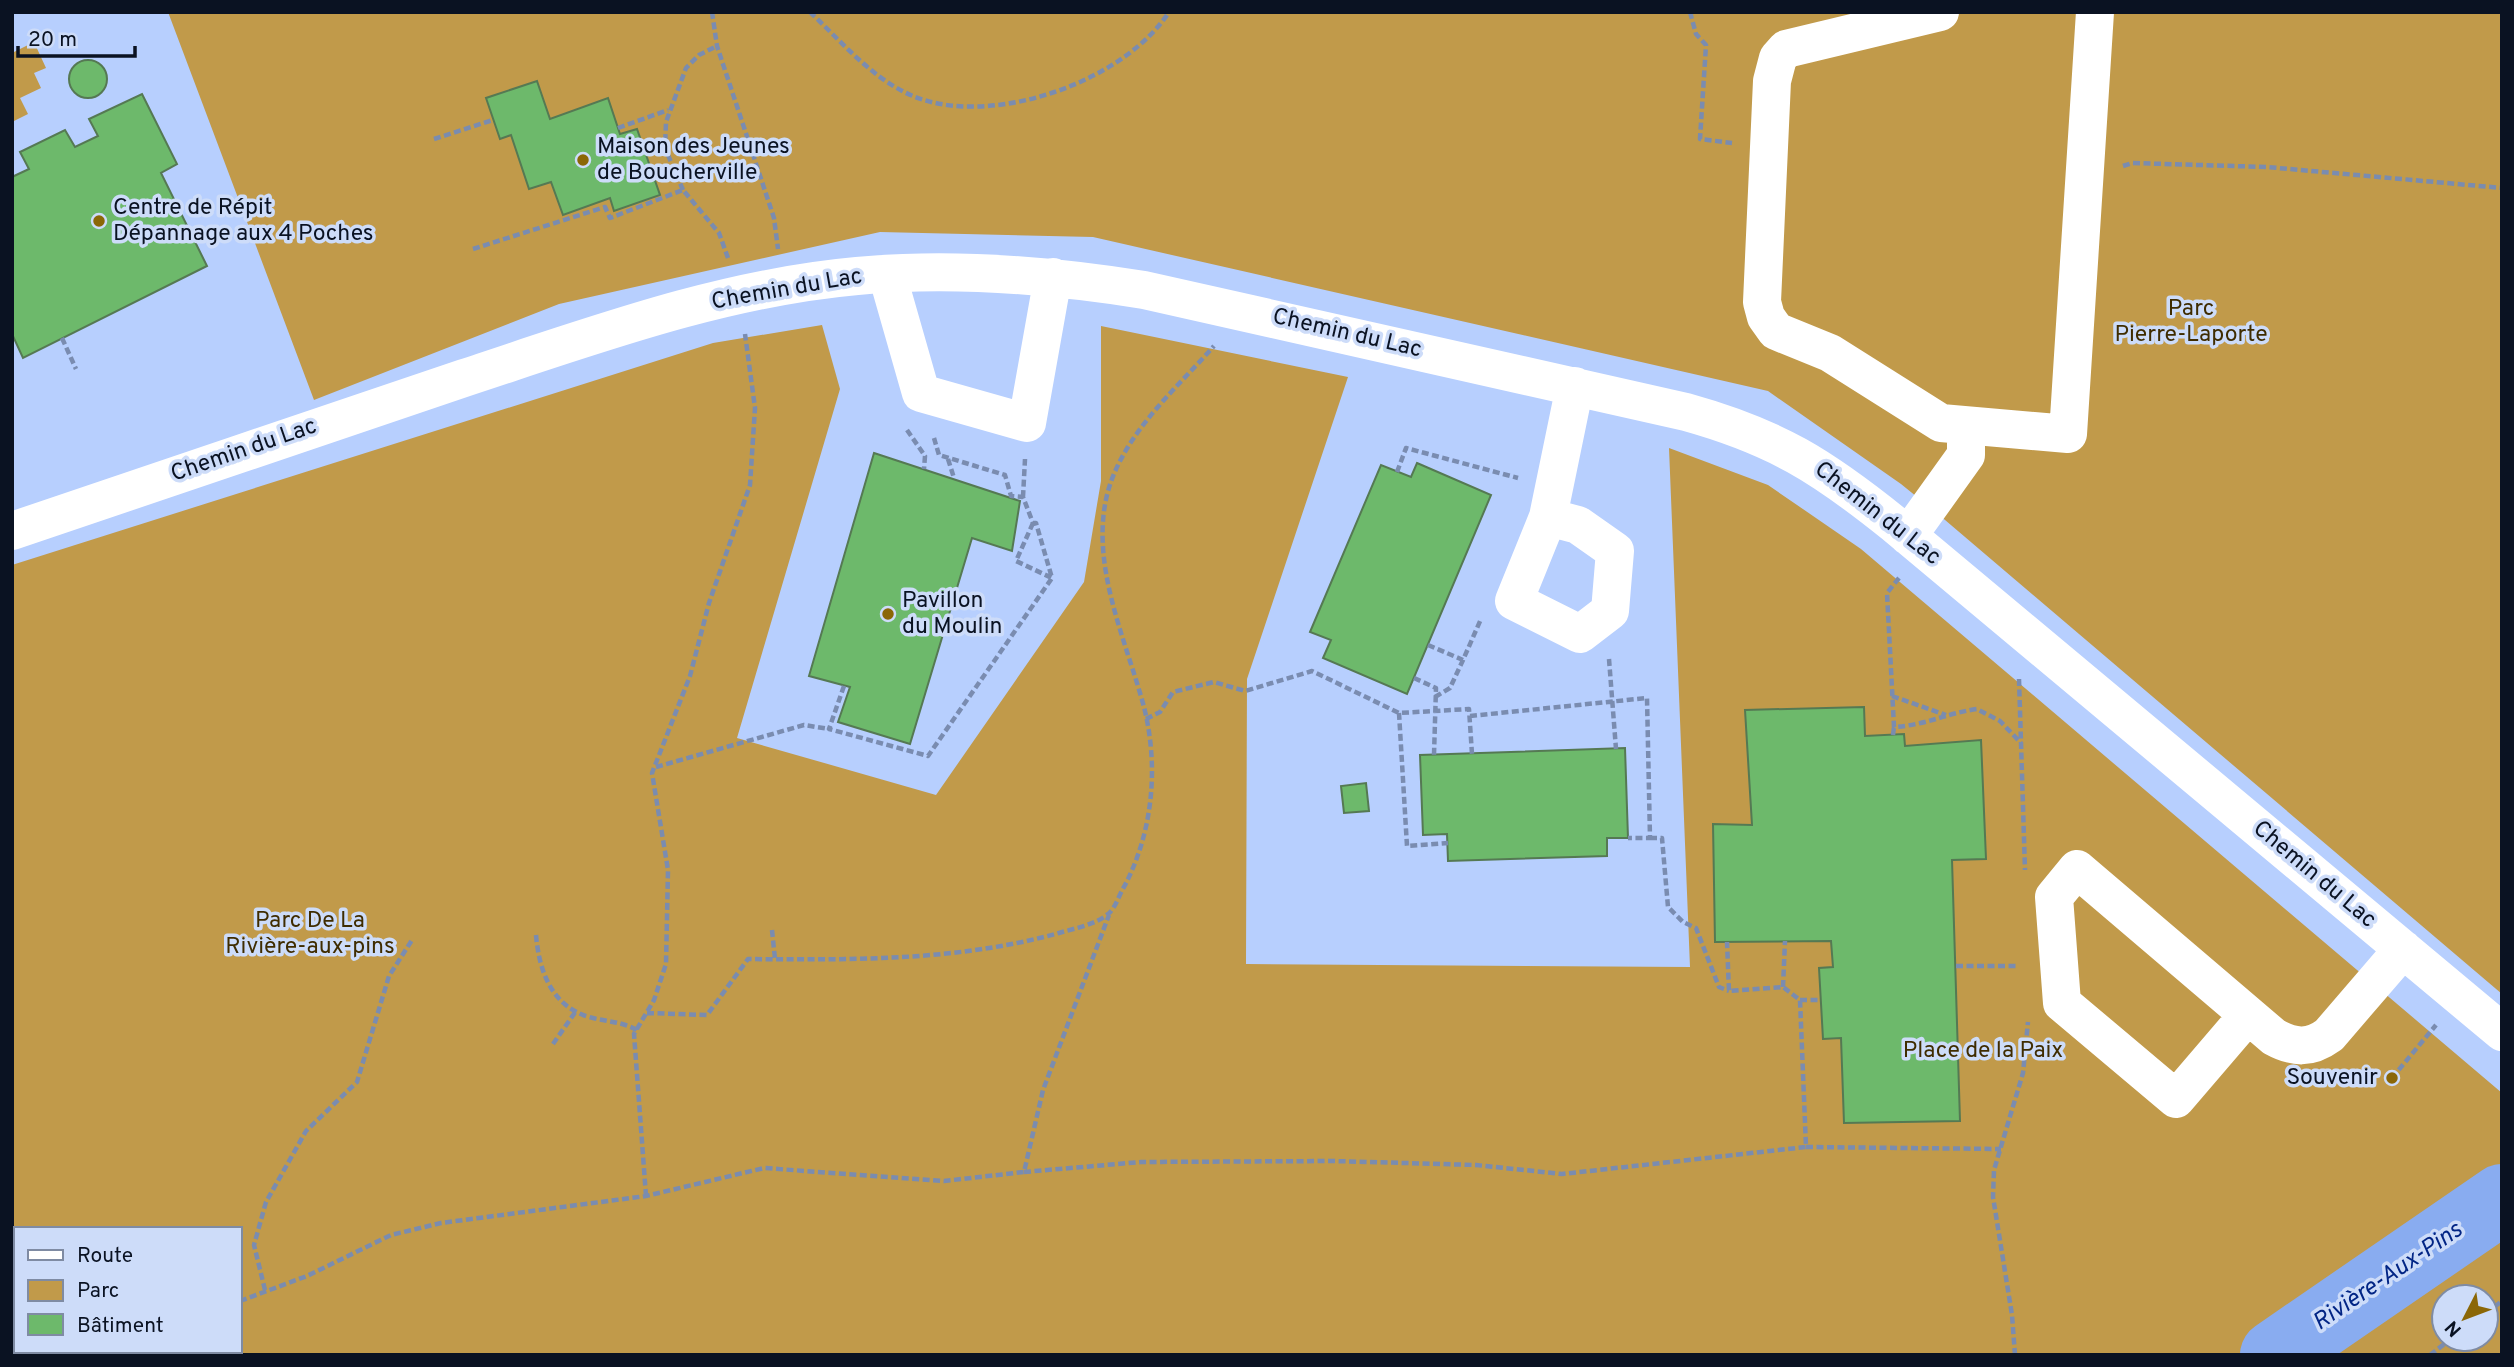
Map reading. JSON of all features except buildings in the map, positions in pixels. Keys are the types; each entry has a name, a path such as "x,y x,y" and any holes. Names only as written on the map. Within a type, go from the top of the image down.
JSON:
{"street":[{"path":"1940,12 1786,49 1778,58 1772,81 1762,302 1766,317 1776,331 1830,353 1941,424 2068,434 2095,12"},
{"path":"887,274 921,393 1027,424 1053,277"},
{"name":"Chemin du Lac","path":"12,531 570,343 707,302 783,288 887,274 1053,277 1204,302 1686,412 1755,433 1827,472 1909,536 2502,1032"},
{"path":"1548,517 1577,525 1615,551 1610,611 1580,634 1514,601 1548,517 1575,386"},
{"path":"1909,536 1966,455 1966,426"},
{"path":"2248,1015 2176,1099 2062,1003 2054,897 2077,869 2248,1015 2289,1045 2318,1043 2341,1023 2403,949"}],"path":[{"path":"712,12 717,46 774,218 783,288"},
{"path":"810,12 887,83 924,100 962,105 1002,105 1040,96 1091,78 1124,57 1169,12"},
{"path":"1690,12 1696,34 1706,44 1700,139 1769,148"},
{"path":"717,46 699,55 686,68 669,110 665,148 683,190 719,233 729,263"},
{"path":"618,128 669,110"},
{"path":"434,139 493,120"},
{"path":"2085,178 2132,163 2267,167 2502,188"},
{"path":"600,202 610,218 683,190"},
{"path":"473,249 605,207"},
{"path":"646,1196 634,1034 654,1000 666,964 667,870 652,773 690,676 709,603 750,485 755,408 745,329"},
{"path":"62,338 76,369"},
{"path":"1024,1172 1043,1090 1110,913 1134,868 1148,816 1154,765 1146,719 1107,575 1104,536 1107,496 1119,462 1140,429 1219,341"},
{"path":"921,393 939,455 1005,475 1012,496 1023,497 1033,523 1016,561 1052,578"},
{"path":"1397,472 1406,448 1529,481"},
{"path":"948,458 954,478"},
{"path":"1033,523 1037,523 1052,578"},
{"path":"1893,735 1895,727 1887,593 1902,575"},
{"path":"655,767 804,725 928,756 1052,578"},
{"path":"1605,615 1616,749"},
{"path":"1435,697 1450,688 1463,660"},
{"path":"1146,719 1160,712 1173,692 1214,682 1245,691 1312,670 1399,713 1469,709 1472,754"},
{"path":"2019,673 2025,881"},
{"path":"1414,678 1436,688 1434,755"},
{"path":"828,729 844,686"},
{"path":"1892,696 1947,715"},
{"path":"1470,716 1647,698 1650,838"},
{"path":"1895,727 1933,723 1947,715 1978,709 2000,721 2022,744"},
{"path":"1399,713 1407,846 1448,843"},
{"path":"1628,838 1662,838 1668,907 1683,922 1696,928 1719,986 1729,991 1783,987 1800,1000 1821,1000"},
{"path":"647,1013 708,1014 748,959 972,952 1092,923 1110,913"},
{"path":"772,930 775,959"},
{"path":"536,935 538,963 549,987 567,1007 588,1017 624,1023 637,1030"},
{"path":"265,1290 254,1245 266,1202 306,1130 357,1082 389,976 412,940"},
{"path":"1783,987 1785,941"},
{"path":"1727,942 1729,991"},
{"path":"1956,966 2027,966"},
{"path":"1800,1000 1806,1147"},
{"path":"553,1044 576,1011"},
{"path":"2014,1355 2012,1315 1993,1197 1994,1170 2023,1073 2028,1021"},
{"path":"2392,1078 2437,1024"},
{"path":"242,1300 307,1276 391,1235 441,1223 646,1196 764,1168 944,1181 1141,1162 1333,1161 1476,1164 1562,1174 1806,1147 2001,1149"}],"green space":[{"name":"Parc Pierre-Laporte","path":"168,12 2502,12 2502,994 1938,514 1901,484 1768,391 1093,237 880,232 559,304 314,400"},
{"path":"34,42 46,68 34,73 41,88 20,98 28,114 12,122 12,53"},
{"name":"Place de la Paix","path":"822,325 840,389 737,738 936,795 1084,582 1101,481 1101,326 1348,377 1247,679 1246,964 1690,967 1669,448 1768,485 1861,549 2502,1093 2502,1355 12,1355 12,565 713,343"}],"waterway":[{"name":"Rivière-Aux-Pins","path":"2275,1355 2502,1199"}],"place":[{"name":"Maison des Jeunes de Boucherville","path":"583,160"},
{"name":"Centre de Répit Dépannage aux 4 Poches","path":"99,221"},
{"name":"Pavillon du Moulin","path":"888,614"},
{"name":"Souvenir","path":"2392,1078"}],"park label":[{"name":"Parc De La Rivière-aux-pins","path":"310,934"}]}
